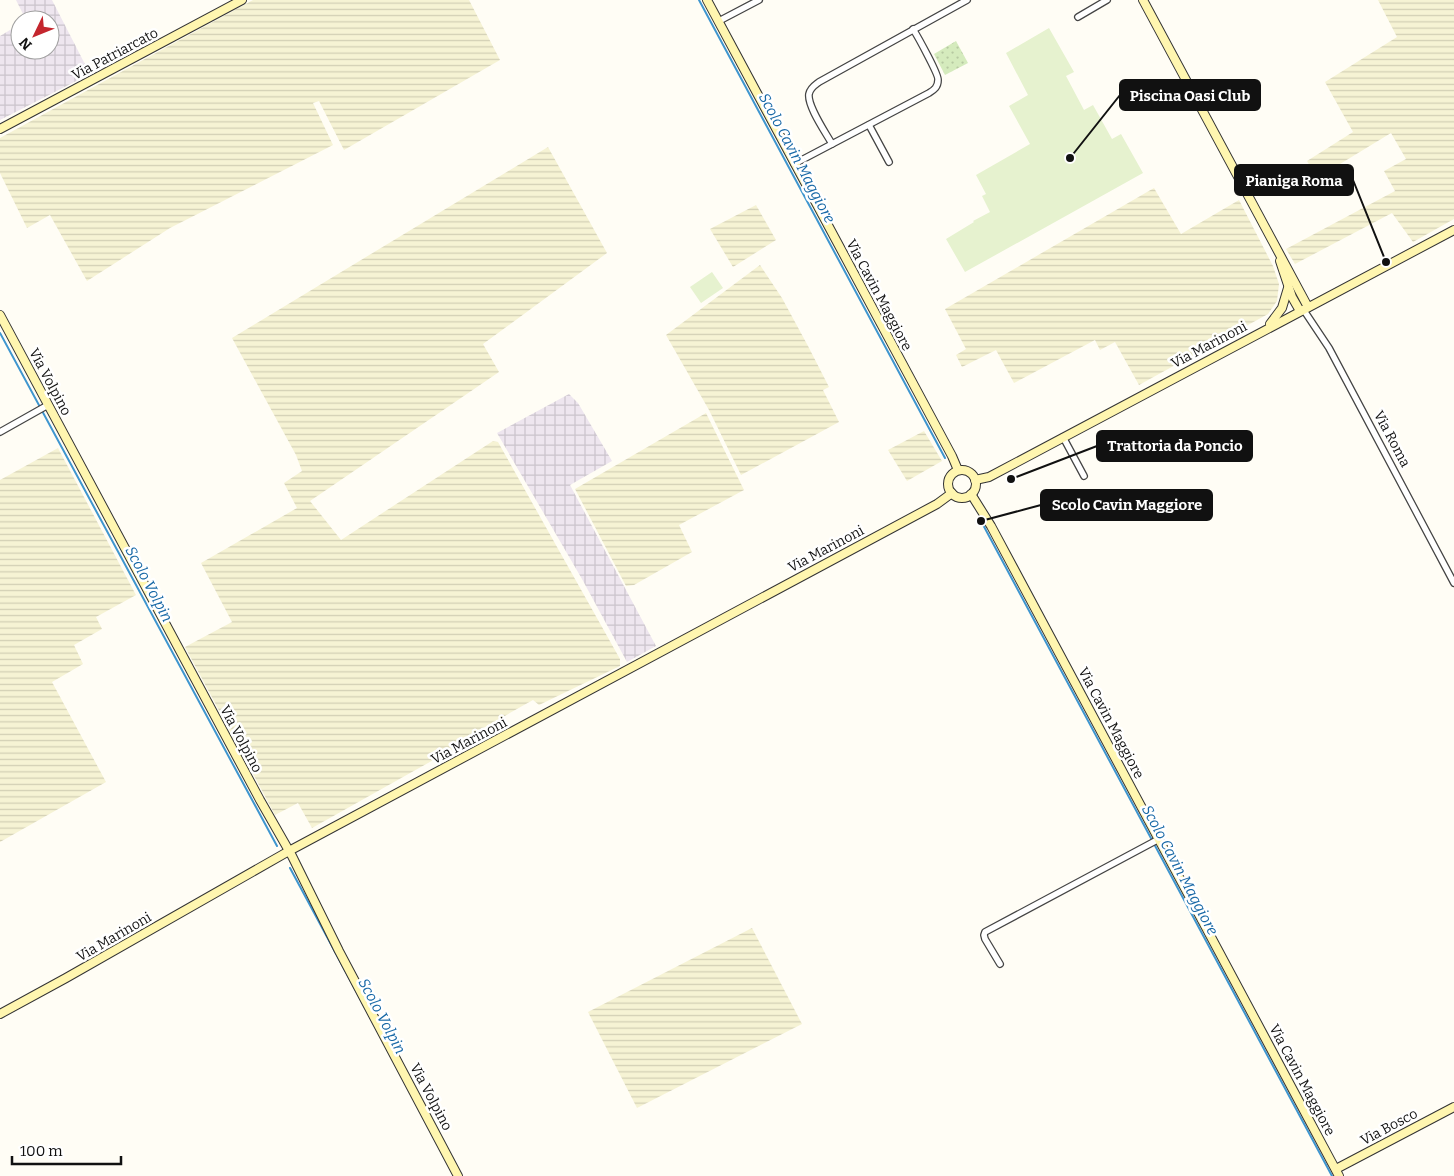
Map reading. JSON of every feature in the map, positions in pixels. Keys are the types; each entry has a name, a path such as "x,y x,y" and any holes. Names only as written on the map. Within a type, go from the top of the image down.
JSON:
{"street":[{"name":"Via Patriarcato","path":"0,129 242,0"},
{"name":"Via Cavin Maggiore","path":"707,0 958,470"},
{"path":"719,21 759,0"},
{"path":"832,144 811,105 809,96 811,88 968,0"},
{"path":"1078,17 1107,0"},
{"path":"1143,0 1274,245 1284,260 1304,309"},
{"path":"794,164 929,93 938,83 938,74 914,29"},
{"path":"869,124 889,162"},
{"name":"Via Marinoni","path":"975,480 989,476 1064,437 1266,328 1454,230"},
{"path":"1274,245 1288,286 1304,309"},
{"path":"1266,328 1282,308 1288,286"},
{"name":"Via Roma","path":"1304,309 1329,348 1454,583"},
{"name":"Via Volpino","path":"0,316 46,406 289,851 339,951 458,1176"},
{"path":"0,432 46,406"},
{"path":"1064,437 1084,476"},
{"path":"958,470 967,471 975,480 974,489 971,494 961,497 952,493 949,487 949,480 952,474 958,470"},
{"name":"Via Marinoni","path":"0,1014 289,851 937,504 952,493"},
{"name":"Via Cavin Maggiore","path":"971,494 983,511 1154,842 1337,1173"},
{"path":"1000,964 985,939 984,935 986,932 1154,842"},
{"name":"Via Bosco","path":"1337,1173 1454,1107"}],"shaded area":[{"path":"16,0 52,0 57,10 21,10"},
{"path":"253,0 469,0 500,60 344,150 319,101 313,103 333,145 170,228 87,281 50,215 27,228 0,173 0,138"},
{"path":"1378,0 1454,0 1454,219 1413,242 1392,213 1295,264 1286,249 1395,191 1384,171 1406,159 1391,133 1317,178 1307,161 1353,132 1325,82 1397,37"},
{"path":"60,16 90,74 0,120 0,36 10,30 10,60 60,60"},
{"path":"548,147 607,253 483,344 499,372 310,501 341,540 493,441 498,442 620,659 620,666 539,705 533,700 455,744 453,749 312,828 298,803 275,815 185,647 232,622 201,563 297,508 284,483 302,471 296,455 232,338"},
{"path":"1154,188 1181,234 1239,200 1273,266 1279,284 1277,301 1268,314 1139,385 1115,342 1100,350 1095,340 1014,383 996,350 962,367 956,355 966,349 945,309"},
{"path":"756,205 776,240 733,267 710,229"},
{"path":"760,265 782,298 829,387 823,390 839,422 741,475 709,410 666,335"},
{"path":"569,394 578,403 612,461 570,485 656,646 627,662 582,579 497,433"},
{"path":"706,413 744,490 679,525 692,552 634,585 626,586 575,489"},
{"path":"924,431 942,461 907,481 888,450"},
{"path":"58,448 136,595 96,617 102,629 74,645 83,664 52,682 106,782 0,842 0,480"},
{"path":"752,928 802,1024 637,1108 588,1012"}],"green space":[{"path":"1049,28 1074,72 1066,76 1084,110 1093,105 1112,139 1121,134 1143,173 965,272 946,239 990,212 982,196 986,194 976,175 1030,144 1009,106 1028,95 1006,53"},
{"path":"956,41 968,63 945,75 934,54"},
{"path":"712,272 723,288 701,303 690,287"}],"waterway":[{"name":"Scolo Cavin Maggiore","path":"699,0 945,458"},
{"name":"Scolo Volpin","path":"0,333 277,846"},
{"name":"Scolo Cavin Maggiore","path":"981,521 1332,1176"},
{"name":"Scolo Volpin","path":"290,868 376,1028"}],"place":[{"name":"Piscina Oasi Club","path":"1070,158"},
{"name":"Pianiga Roma","path":"1386,262"},
{"name":"Trattoria da Poncio","path":"1011,479"},
{"name":"Scolo Cavin Maggiore","path":"981,521"}]}
